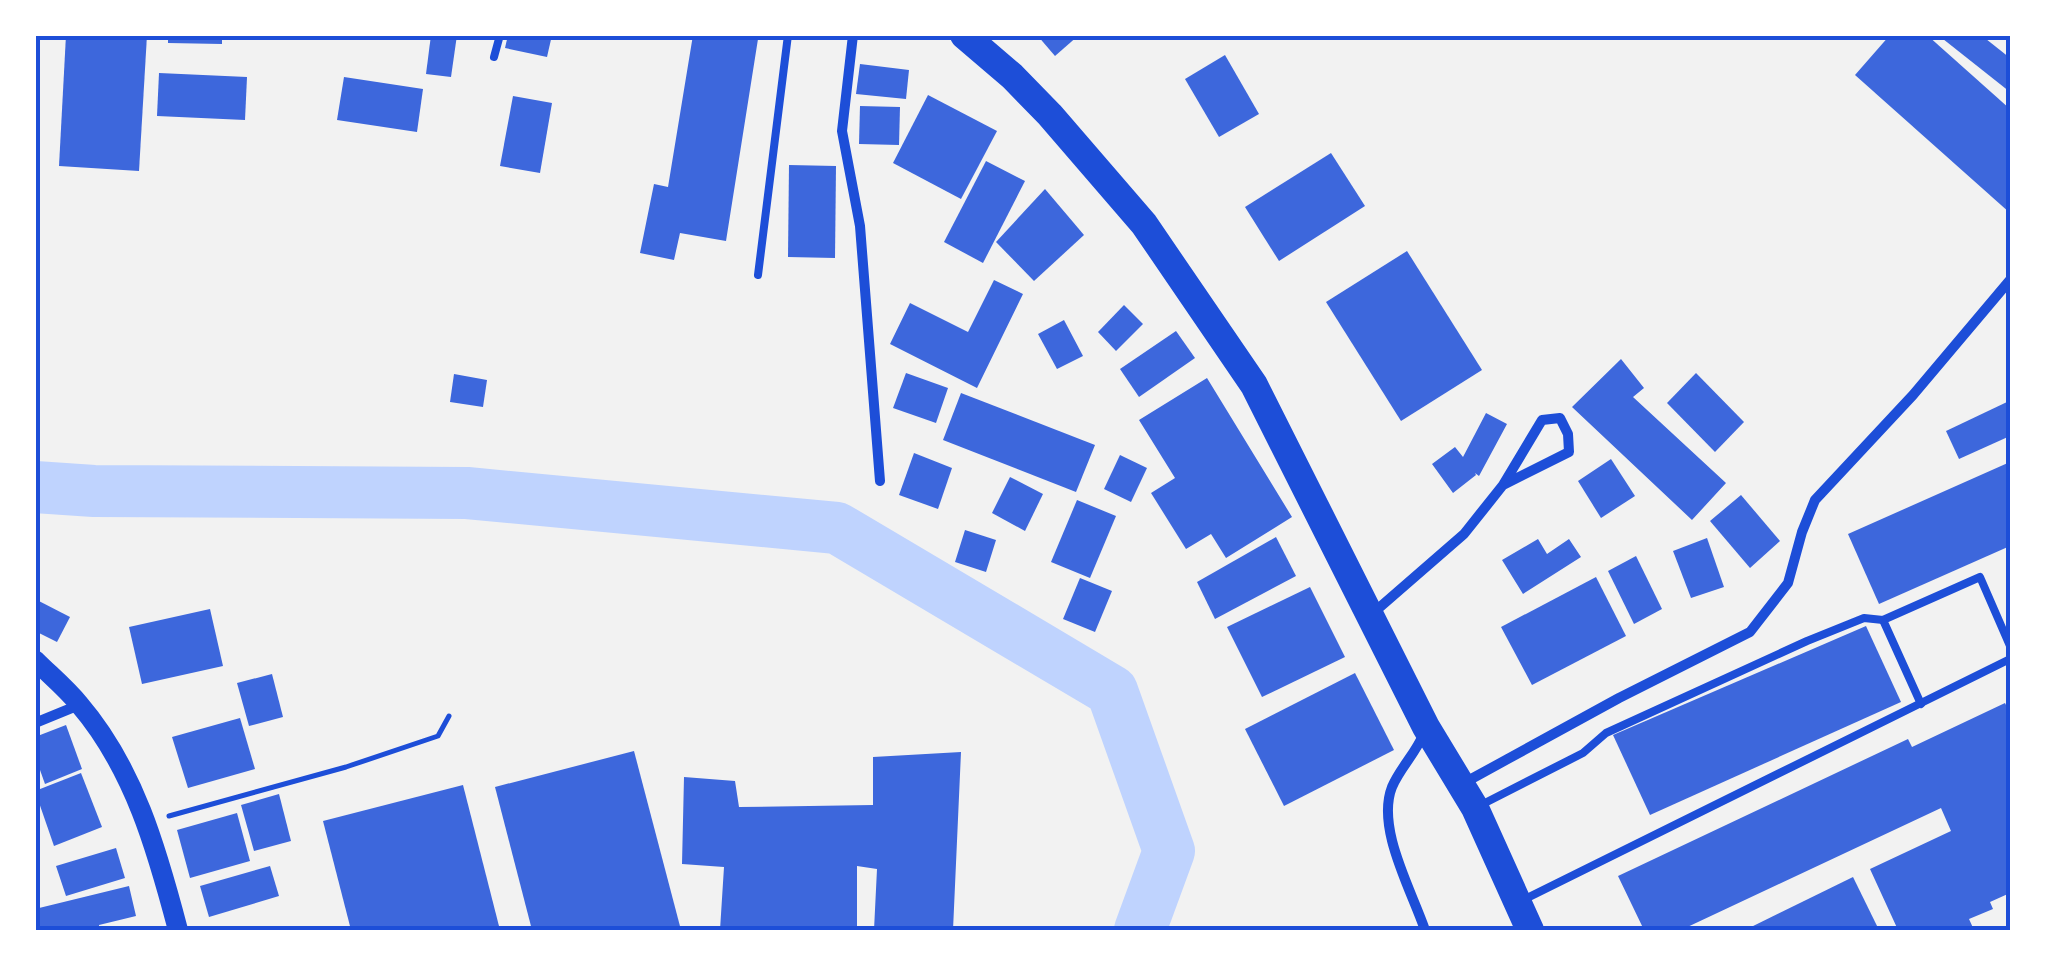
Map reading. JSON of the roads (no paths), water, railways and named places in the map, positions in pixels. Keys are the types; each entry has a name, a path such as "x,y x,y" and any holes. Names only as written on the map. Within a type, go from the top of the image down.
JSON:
{"highway":[{"path":"981,40 1144,224 1243,369 1372,614 1426,728 1467,797 1530,930"}],"main road":[{"path":"35,660 80,705 115,755 147,822 178,930"}],"street":[{"path":"853,35 842,131 860,226 880,481"},
{"path":"1467,797 1619,698 1750,632 1788,583 1816,500 1913,395 2010,280"},
{"path":"1372,614 1464,534 1503,485 1542,420 1560,418 1568,434 1570,452 1503,485"},
{"path":"35,722 80,705"},
{"path":"1425,930 1387,828 1386,806 1394,783 1417,752 1426,728"}],"lane":[{"path":"494,57 500,35"},
{"path":"758,274 788,35"},
{"path":"1467,797 1583,752 1606,734 1656,710 1850,624 1874,617 1883,620 1980,577 2010,646"},
{"path":"1883,620 1921,704"},
{"path":"1517,904 2010,659"}],"waterway":[{"path":"35,487 94,491 467,493 837,528 1112,691 1169,851 1140,930"}]}
